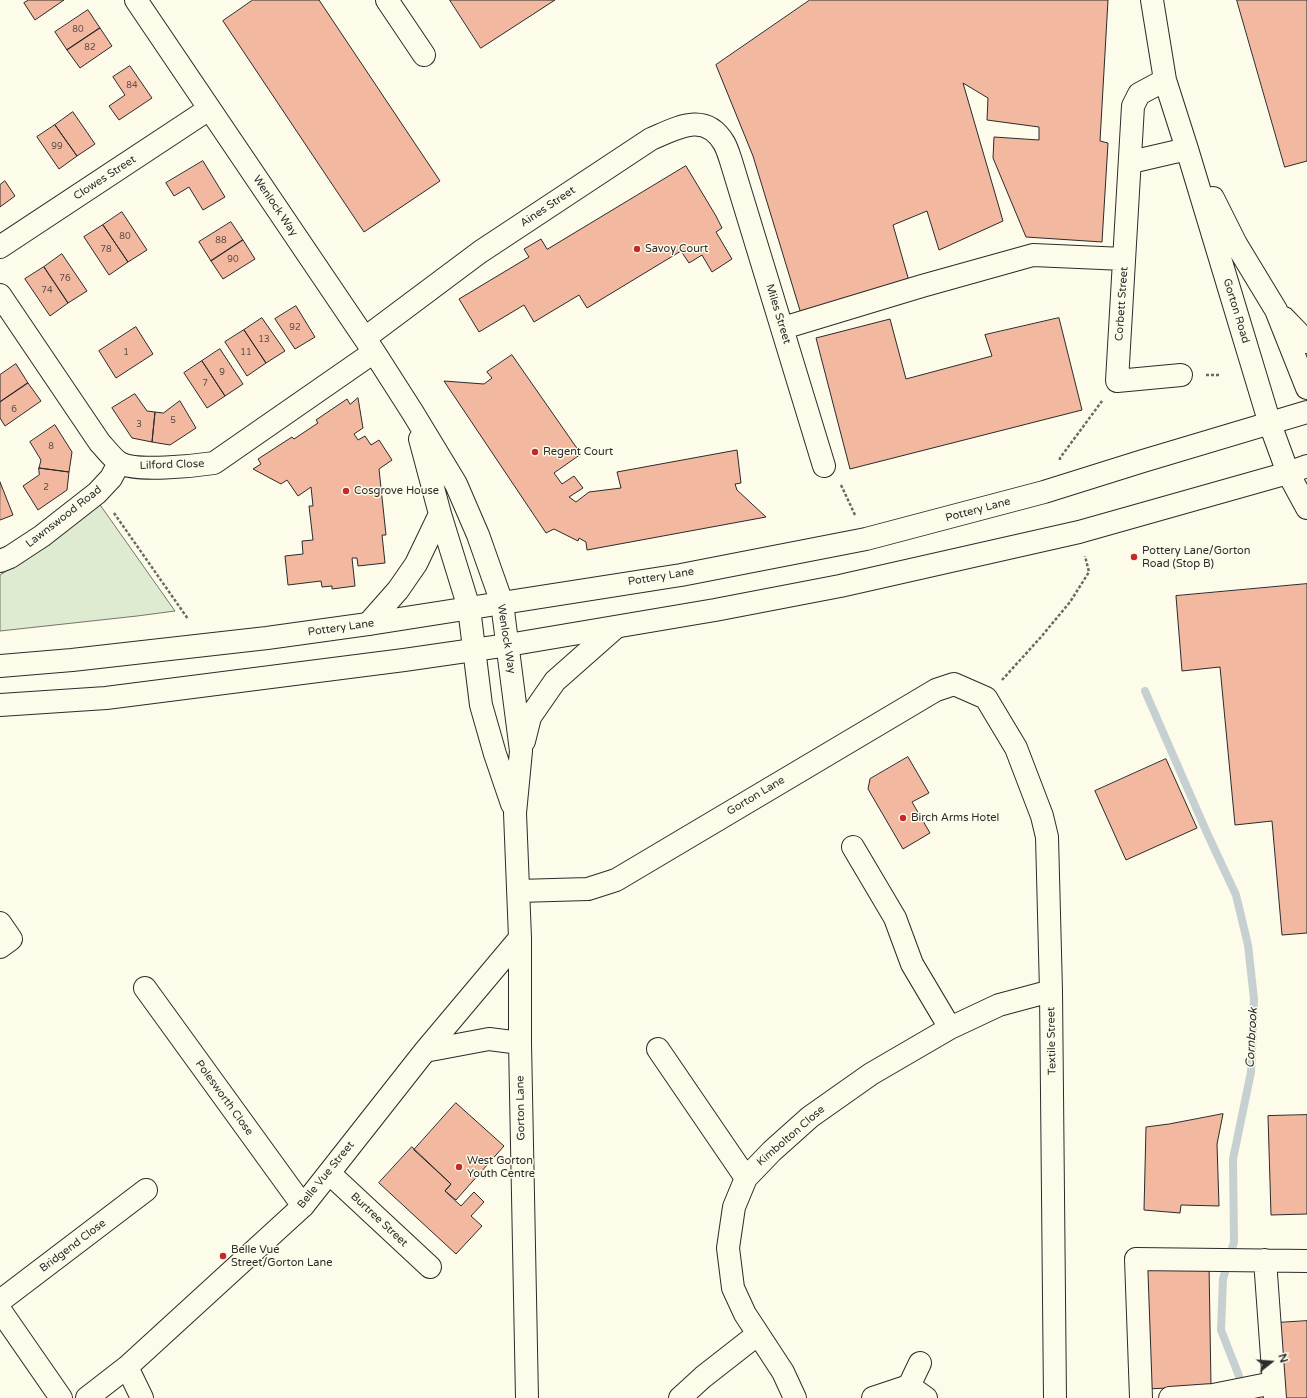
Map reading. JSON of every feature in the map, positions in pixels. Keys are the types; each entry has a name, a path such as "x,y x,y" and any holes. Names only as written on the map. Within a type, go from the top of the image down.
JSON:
{"main road":[{"name":"Wenlock Way","path":"136,0 369,345 413,413 456,484 478,535 502,602 521,751 515,814 520,938"},
{"path":"387,0 424,56"},
{"name":"Gorton Road","path":"1152,0 1165,80 1188,149 1270,424 1298,470 1307,508"},
{"name":"Corbett Street","path":"1117,381 1131,162 1133,106 1139,94 1165,80"},
{"name":"Clowes Street","path":"0,247 209,109"},
{"name":"Aines Street","path":"369,345 480,252 651,139 683,126 696,124 714,131 720,137 725,144 731,161"},
{"path":"1131,162 1188,149"},
{"name":"Gorton Road","path":"1188,149 1236,244 1276,310 1307,388"},
{"name":"Miles Street","path":"731,161 782,328 832,473"},
{"path":"782,328 922,286 1033,255 1124,259"},
{"path":"0,294 100,443 120,463"},
{"path":"1276,310 1307,342"},
{"name":"Lilford Close","path":"120,463 135,467 190,466 214,463 369,345"},
{"path":"1117,381 1181,375"},
{"name":"Pottery Lane","path":"0,666 72,660 267,638 368,624 681,575 866,539 1044,492 1307,412"},
{"name":"Wenlock Way","path":"413,413 440,514 469,608 481,705 495,754 515,814"},
{"name":"Lawnswood Road","path":"0,561 10,557 42,536 97,493 111,478 120,463"},
{"path":"0,705 106,698 474,650 615,628 840,586 1072,534 1298,470"},
{"path":"368,624 398,590 416,564 440,514"},
{"path":"521,751 530,717 555,682 615,628"},
{"name":"Gorton Lane","path":"518,891 588,888 616,880 936,690 954,684 986,698"},
{"name":"Textile Street","path":"986,698 1016,748 1042,816 1047,837 1051,991 1055,1398"},
{"path":"853,847 895,918 912,964 950,1028"},
{"path":"0,923 11,939 0,947"},
{"name":"Gorton Lane","path":"520,938 520,1043 527,1398"},
{"name":"Belle Vue Street","path":"87,1398 127,1367 303,1206 426,1051 520,938"},
{"name":"Polesworth Close","path":"145,988 303,1206"},
{"name":"Kimbolton Close","path":"795,1398 783,1372 745,1314 733,1288 728,1248 734,1207 746,1178 772,1151 810,1117 871,1074 950,1028 999,1005 1051,991"},
{"path":"426,1051 489,1039 520,1043"},
{"path":"658,1049 746,1178"},
{"name":"Burtree Street","path":"329,1173 430,1267"},
{"name":"Bridgend Close","path":"0,1301 146,1190"},
{"path":"1141,1398 1136,1259 1307,1261"},
{"path":"1170,1398 1213,1395 1272,1388 1255,1260"},
{"path":"0,1310 61,1398"},
{"path":"680,1398 703,1377 758,1334"},
{"path":"873,1398 918,1392 920,1363"},
{"path":"127,1367 142,1398"}],"path":[{"path":"1066,485 1060,458 1117,381"},
{"path":"832,473 866,539"},
{"path":"113,512 188,619"},
{"path":"986,698 1041,637 1070,602 1089,572 1086,560"}],"green space":[{"path":"98,502 175,611 0,631 0,575 43,548"}],"building":[{"path":"29,0 64,0 35,20 24,3"},
{"path":"253,0 319,0 440,181 364,232 223,21"},
{"path":"450,0 555,0 481,48"},
{"path":"810,0 1108,0 1100,141 1108,143 1102,242 1026,237 993,158 994,137 1039,140 1039,127 987,120 988,98 963,83 1003,221 939,250 927,211 893,225 909,281 802,317 753,156 716,65"},
{"path":"1237,0 1307,0 1307,161 1285,167"},
{"path":"88,10 100,28 67,50 55,32"},
{"path":"100,28 112,46 80,68 67,50"},
{"path":"130,66 152,98 119,120 109,106 125,95 113,77"},
{"path":"73,112 95,144 77,156 55,125"},
{"path":"55,125 77,156 59,169 37,137"},
{"path":"203,161 225,197 203,210 189,187 174,196 166,183"},
{"name":"Savoy Court","path":"686,166 722,228 716,232 732,259 712,272 702,255 689,263 681,251 587,308 579,295 534,322 524,305 479,332 459,299 529,257 524,249 541,239 547,249"},
{"path":"5,181 15,196 0,207 0,185"},
{"path":"122,212 147,250 128,262 103,225"},
{"path":"231,222 243,240 211,261 199,242"},
{"path":"103,225 128,262 109,275 84,237"},
{"path":"243,240 255,259 223,279 211,261"},
{"path":"62,254 87,291 68,303 44,267"},
{"path":"44,267 68,303 50,316 25,279"},
{"path":"296,306 315,337 295,349 275,319"},
{"path":"262,318 285,351 266,363 244,330"},
{"path":"1059,318 1082,410 850,469 816,338 890,319 906,379 992,356 985,335"},
{"path":"136,327 153,354 116,378 99,351"},
{"path":"244,330 266,363 247,376 225,342"},
{"path":"220,349 243,384 225,396 202,361"},
{"name":"Regent Court","path":"512,355 581,454 554,473 562,484 574,476 583,488 569,497 576,502 589,492 621,488 617,472 737,450 741,483 735,484 737,490 766,517 587,550 586,542 579,538 578,541 554,529 546,533 444,381 484,384 492,378 487,372"},
{"path":"202,361 225,396 207,408 184,373"},
{"path":"16,364 28,383 0,402 0,375"},
{"path":"28,383 41,401 5,426 0,418 0,402"},
{"path":"135,394 147,411 155,412 152,442 132,438 112,408"},
{"name":"Cosgrove House","path":"358,398 363,428 354,434 358,440 365,436 371,445 379,440 392,460 379,469 386,535 382,535 385,563 358,566 357,558 352,558 355,586 332,589 332,586 322,587 321,581 288,585 285,556 303,554 302,541 313,540 309,506 313,506 311,487 298,496 287,480 281,484 253,469 261,464 258,459 292,437 294,439 318,423 316,420 347,399 350,404"},
{"path":"180,401 196,428 170,445 152,442 155,412 163,413"},
{"path":"55,425 72,452 69,472 39,468 41,460 30,442"},
{"path":"39,468 69,472 67,490 38,510 23,486 39,475"},
{"path":"0,482 13,515 0,520"},
{"path":"1307,584 1307,933 1282,935 1272,821 1235,825 1220,667 1182,671 1176,596"},
{"name":"Birch Arms Hotel","path":"908,757 929,793 912,802 930,833 903,849 868,789 870,779"},
{"path":"1166,759 1197,828 1126,860 1095,791"},
{"name":"West Gorton Youth Centre","path":"456,1103 504,1146 456,1200 445,1191 451,1184 414,1150"},
{"path":"1223,1114 1217,1144 1219,1206 1181,1205 1180,1213 1144,1210 1146,1127"},
{"path":"1307,1115 1307,1214 1271,1215 1268,1116"},
{"path":"412,1147 451,1184 445,1191 461,1206 474,1192 484,1202 471,1216 482,1226 456,1254 379,1183"},
{"path":"1209,1265 1211,1386 1146,1389 1142,1267"},
{"path":"1307,1321 1307,1398 1281,1398 1276,1323"}],"waterway":[{"name":"Cornbrook","path":"1145,691 1207,833 1236,895 1248,945 1254,999 1251,1072 1233,1159 1234,1242 1223,1279 1221,1330 1239,1376 1242,1388"}],"place":[{"name":"Savoy Court","path":"637,249"},
{"name":"Regent Court","path":"535,452"},
{"name":"Cosgrove House","path":"346,491"},
{"name":"Pottery Lane/Gorton Road (Stop B)","path":"1134,557"},
{"name":"Birch Arms Hotel","path":"903,818"},
{"name":"West Gorton Youth Centre","path":"459,1167"},
{"name":"Belle Vue Street/Gorton Lane","path":"223,1256"}]}
